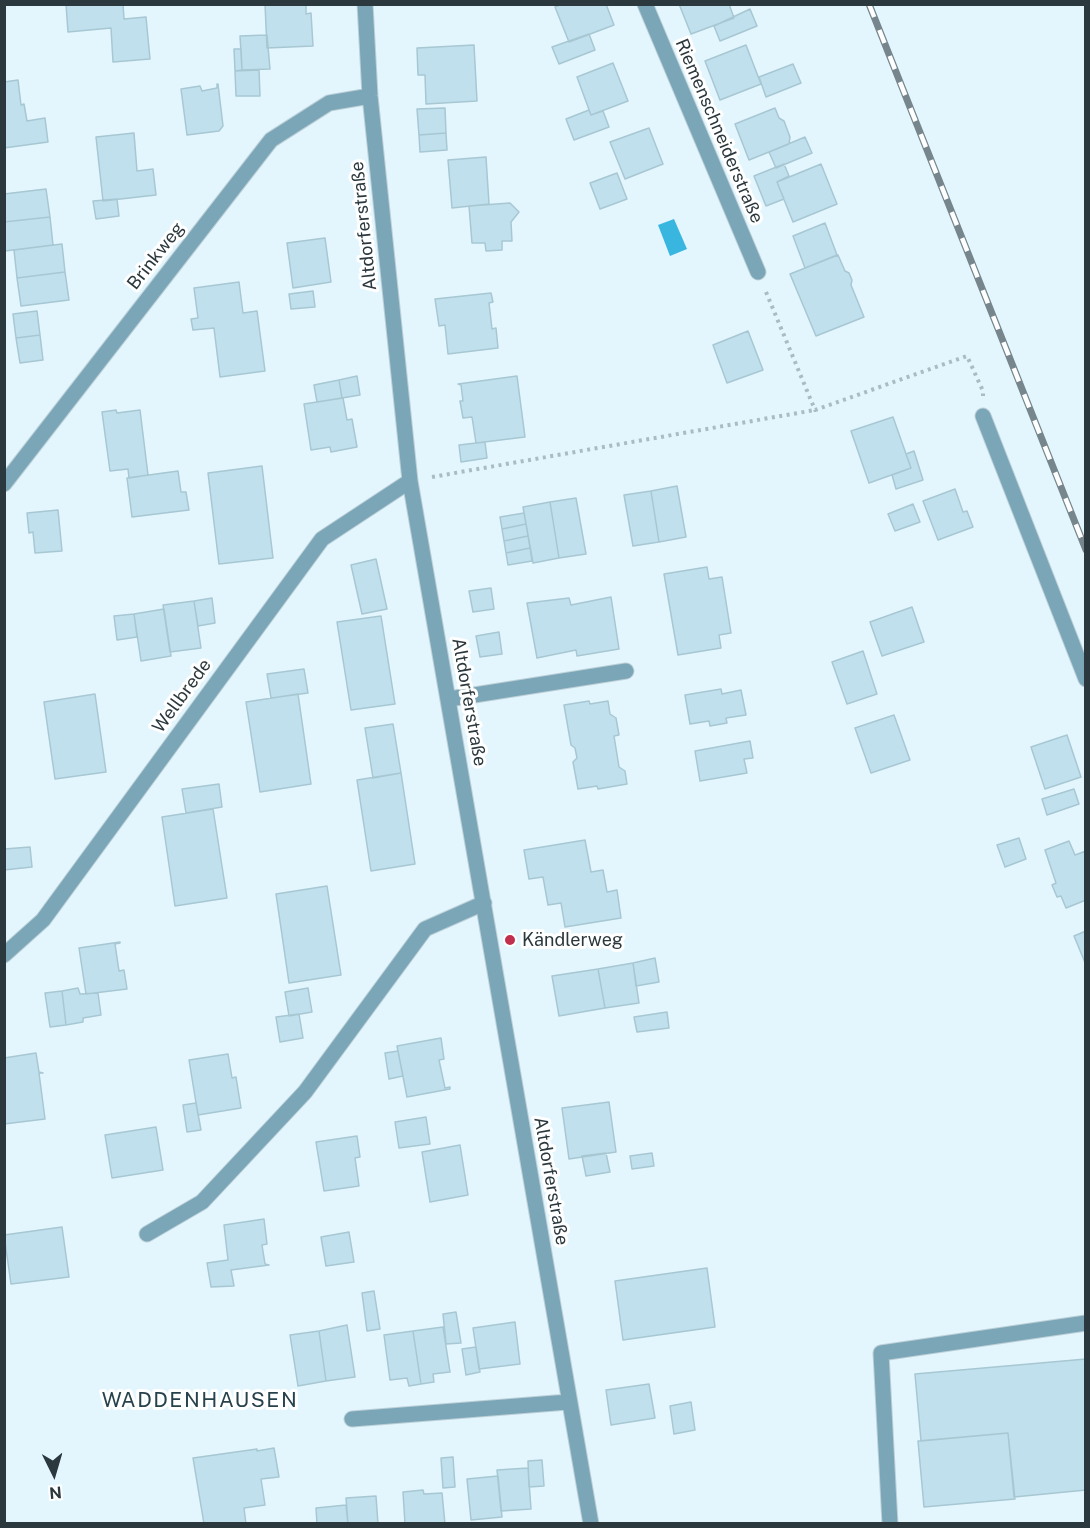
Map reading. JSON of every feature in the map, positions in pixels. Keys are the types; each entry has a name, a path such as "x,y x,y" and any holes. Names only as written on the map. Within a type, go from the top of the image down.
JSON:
{"street":[{"name":"Altdorferstraße","path":"365,4 370,96 410,481 568,1402 591,1524"},
{"name":"Riemenschneiderstraße","path":"645,4 758,272"},
{"name":"Brinkweg","path":"4,484 271,140 329,103 370,96"},
{"path":"983,416 1086,679"},
{"name":"Wellbrede","path":"4,955 43,920 322,539 410,481"},
{"path":"449,699 626,670"},
{"path":"147,1234 202,1202 305,1092 425,929 484,903"},
{"path":"890,1524 881,1353 1086,1323"},
{"path":"351,1419 568,1402"}],"path":[{"path":"758,272 815,410"},
{"path":"410,481 815,410 967,356 983,391 983,416"}],"water":[{"path":"674,219 687,249 670,256 658,225"}],"building":[{"path":"66,4 123,4 124,19 146,17 150,59 113,62 111,28 68,32"},
{"path":"265,4 306,4 306,14 311,13 313,46 267,48"},
{"path":"562,4 606,4 614,25 569,42 555,7"},
{"path":"679,4 729,4 734,18 691,34"},
{"path":"750,9 757,26 720,41 714,26"},
{"path":"589,34 595,50 559,64 552,47"},
{"path":"267,35 270,69 242,70 240,36"},
{"path":"474,45 477,101 426,104 425,75 418,75 417,48"},
{"path":"746,45 761,84 720,100 705,61"},
{"path":"234,49 241,49 242,70 235,71"},
{"path":"613,63 628,101 591,115 577,77"},
{"path":"793,64 801,83 766,97 759,77"},
{"path":"259,70 260,96 236,96 235,71"},
{"path":"18,80 21,105 24,104 27,121 45,118 48,142 4,148 4,82"},
{"path":"217,84 223,126 219,131 187,135 181,89 200,86 202,91 217,88"},
{"path":"445,108 446,133 419,135 417,109"},
{"path":"775,108 779,118 784,121 790,137 789,144 749,160 735,124"},
{"path":"589,110 591,115 603,111 609,127 574,140 566,119"},
{"path":"649,128 663,164 625,179 610,142"},
{"path":"134,133 137,171 153,169 156,195 103,201 96,137"},
{"path":"446,133 447,150 420,152 419,135"},
{"path":"805,137 812,153 776,168 769,152"},
{"path":"486,157 489,204 452,208 448,160"},
{"path":"784,164 789,176 777,182 784,199 766,206 754,176"},
{"path":"821,164 837,204 793,222 777,182"},
{"path":"617,173 627,199 600,209 590,183"},
{"path":"46,189 50,217 4,222 4,194"},
{"path":"117,199 119,216 96,219 93,201"},
{"path":"510,203 519,212 511,222 512,241 502,241 502,250 486,251 485,243 472,243 469,206"},
{"path":"50,217 53,245 5,251 4,222"},
{"path":"825,223 837,255 805,268 793,236"},
{"path":"325,238 331,282 293,288 287,243"},
{"path":"62,244 65,272 17,278 14,250"},
{"path":"838,255 852,280 851,285 864,317 816,336 790,274"},
{"path":"65,272 69,300 21,306 17,278"},
{"path":"239,282 243,313 257,311 265,371 220,377 214,328 193,330 191,319 198,318 194,288"},
{"path":"313,291 315,307 291,309 289,294"},
{"path":"491,293 493,302 489,303 492,329 496,328 498,348 448,354 445,325 439,326 435,299"},
{"path":"37,311 40,335 16,338 13,314"},
{"path":"748,331 763,370 727,383 713,345"},
{"path":"40,335 43,360 20,363 16,338"},
{"path":"357,376 360,395 342,398 339,380"},
{"path":"517,376 525,437 476,443 472,417 463,418 460,401 463,401 461,385 458,384"},
{"path":"339,380 342,398 317,402 314,385"},
{"path":"343,398 347,420 352,419 357,447 331,452 330,447 311,450 304,404"},
{"path":"116,410 117,413 140,410 148,475 129,478 128,469 110,471 102,412"},
{"path":"893,417 911,468 869,483 851,431"},
{"path":"485,442 487,458 461,462 459,445"},
{"path":"914,451 923,480 896,489 892,475 911,468 906,454"},
{"path":"262,466 273,558 219,564 208,473"},
{"path":"178,471 181,492 186,492 189,510 132,517 127,478"},
{"path":"677,486 686,537 659,542 651,491"},
{"path":"955,489 963,512 967,511 973,527 938,540 923,501"},
{"path":"651,491 659,542 633,546 624,495"},
{"path":"576,498 586,554 559,558 550,502"},
{"path":"550,502 559,558 533,563 523,507"},
{"path":"913,504 920,522 895,531 888,514"},
{"path":"58,510 62,551 35,553 33,532 29,533 27,513"},
{"path":"524,513 526,524 502,529 500,517"},
{"path":"526,524 528,536 504,541 502,529"},
{"path":"528,536 530,548 506,553 504,541"},
{"path":"530,548 532,561 508,565 506,553"},
{"path":"376,559 387,609 362,614 351,565"},
{"path":"707,567 709,579 722,577 731,633 719,635 721,648 678,655 664,574"},
{"path":"491,588 494,609 473,612 469,591"},
{"path":"611,597 619,649 577,656 576,650 537,658 527,603 569,598 571,605"},
{"path":"212,598 215,623 198,626 194,601"},
{"path":"194,601 201,648 170,652 163,605"},
{"path":"912,607 924,642 882,656 870,622"},
{"path":"164,609 171,656 141,661 134,614"},
{"path":"134,614 137,637 117,640 114,616"},
{"path":"381,616 395,704 351,710 337,622"},
{"path":"499,632 502,654 480,657 476,636"},
{"path":"863,651 877,694 847,704 832,662"},
{"path":"304,669 308,693 271,698 267,674"},
{"path":"721,689 722,694 741,690 746,715 726,718 727,723 710,726 709,721 690,724 685,695"},
{"path":"95,694 106,772 55,779 44,702"},
{"path":"298,694 311,784 260,792 246,702"},
{"path":"589,701 590,704 608,701 610,714 616,718 619,735 614,736 619,767 625,771 627,784 598,789 597,786 578,789 573,762 577,758 575,748 571,745 564,705"},
{"path":"894,715 910,760 871,773 855,728"},
{"path":"393,724 401,773 373,778 365,728"},
{"path":"1067,735 1081,777 1045,789 1031,747"},
{"path":"750,741 753,758 744,759 747,773 700,781 695,751"},
{"path":"401,773 415,864 371,871 357,780"},
{"path":"219,784 222,807 186,813 182,789"},
{"path":"1074,789 1079,804 1047,815 1042,799"},
{"path":"213,809 227,898 175,906 162,817"},
{"path":"1019,838 1026,859 1005,867 997,845"},
{"path":"585,840 591,872 603,870 607,892 617,890 621,918 565,927 561,903 548,905 543,877 529,879 524,850"},
{"path":"1069,841 1075,855 1086,851 1086,900 1066,908 1061,896 1057,897 1052,885 1056,883 1045,850"},
{"path":"30,847 32,867 4,870 4,849"},
{"path":"327,886 341,975 289,983 276,894"},
{"path":"1086,931 1086,965 1074,936"},
{"path":"120,942 115,944 119,971 124,970 127,989 86,994 79,948"},
{"path":"655,958 659,982 636,986 633,963"},
{"path":"633,963 639,1003 605,1008 598,969"},
{"path":"598,969 605,1008 559,1016 552,976"},
{"path":"78,988 80,994 98,993 101,1015 83,1018 83,1022 66,1025 62,991"},
{"path":"308,988 312,1012 289,1016 285,992"},
{"path":"62,991 66,1025 50,1027 45,993"},
{"path":"667,1012 669,1028 637,1032 634,1017"},
{"path":"299,1014 303,1038 280,1042 276,1017"},
{"path":"441,1038 444,1059 439,1060 445,1088 450,1087 450,1089 407,1097 397,1046"},
{"path":"398,1051 403,1076 389,1079 385,1053"},
{"path":"36,1053 39,1072 43,1073 39,1073 45,1119 4,1124 4,1058"},
{"path":"228,1054 232,1078 236,1077 241,1108 198,1115 189,1060"},
{"path":"609,1102 616,1152 569,1159 562,1108"},
{"path":"196,1103 201,1130 187,1132 183,1105"},
{"path":"426,1117 430,1144 399,1148 395,1122"},
{"path":"156,1127 163,1170 112,1178 105,1135"},
{"path":"357,1136 360,1157 355,1158 359,1186 324,1191 316,1142"},
{"path":"460,1145 468,1195 430,1202 422,1152"},
{"path":"606,1153 610,1172 586,1176 582,1156"},
{"path":"652,1153 654,1166 632,1169 630,1156"},
{"path":"264,1219 267,1244 262,1245 265,1264 269,1265 231,1270 234,1286 211,1287 207,1263 228,1260 224,1225"},
{"path":"62,1227 69,1277 11,1284 4,1235"},
{"path":"349,1232 354,1262 326,1266 321,1237"},
{"path":"707,1268 715,1327 623,1340 615,1281"},
{"path":"374,1291 380,1329 367,1331 362,1293"},
{"path":"456,1312 461,1343 446,1344 443,1314"},
{"path":"515,1322 520,1364 479,1369 473,1328"},
{"path":"347,1325 355,1377 326,1381 319,1331"},
{"path":"443,1327 450,1372 433,1374 434,1382 421,1384 413,1331"},
{"path":"319,1331 326,1381 298,1386 290,1335"},
{"path":"413,1331 421,1384 409,1386 407,1378 390,1380 384,1335"},
{"path":"476,1347 480,1372 466,1375 462,1349"},
{"path":"1086,1359 1086,1490 1014,1497 1008,1433 921,1441 915,1374"},
{"path":"649,1384 655,1418 611,1425 606,1390"},
{"path":"691,1402 695,1430 674,1434 670,1406"},
{"path":"1008,1433 1015,1499 924,1507 918,1441"},
{"path":"274,1448 279,1477 261,1479 265,1505 244,1508 246,1524 204,1524 193,1458"},
{"path":"453,1457 455,1487 443,1488 441,1458"},
{"path":"542,1460 544,1486 529,1487 528,1461"},
{"path":"528,1468 531,1509 501,1511 497,1470"},
{"path":"498,1476 502,1517 471,1520 467,1479"},
{"path":"423,1490 424,1494 442,1493 445,1524 405,1524 403,1492"},
{"path":"376,1496 378,1524 348,1524 346,1498"},
{"path":"346,1505 348,1524 317,1524 316,1508"}],"railway":[{"path":"869,4 1086,550"}],"place":[{"name":"Kändlerweg","path":"510,940"}],"district":[{"name":"WADDENHAUSEN","path":"200,1401"}]}
